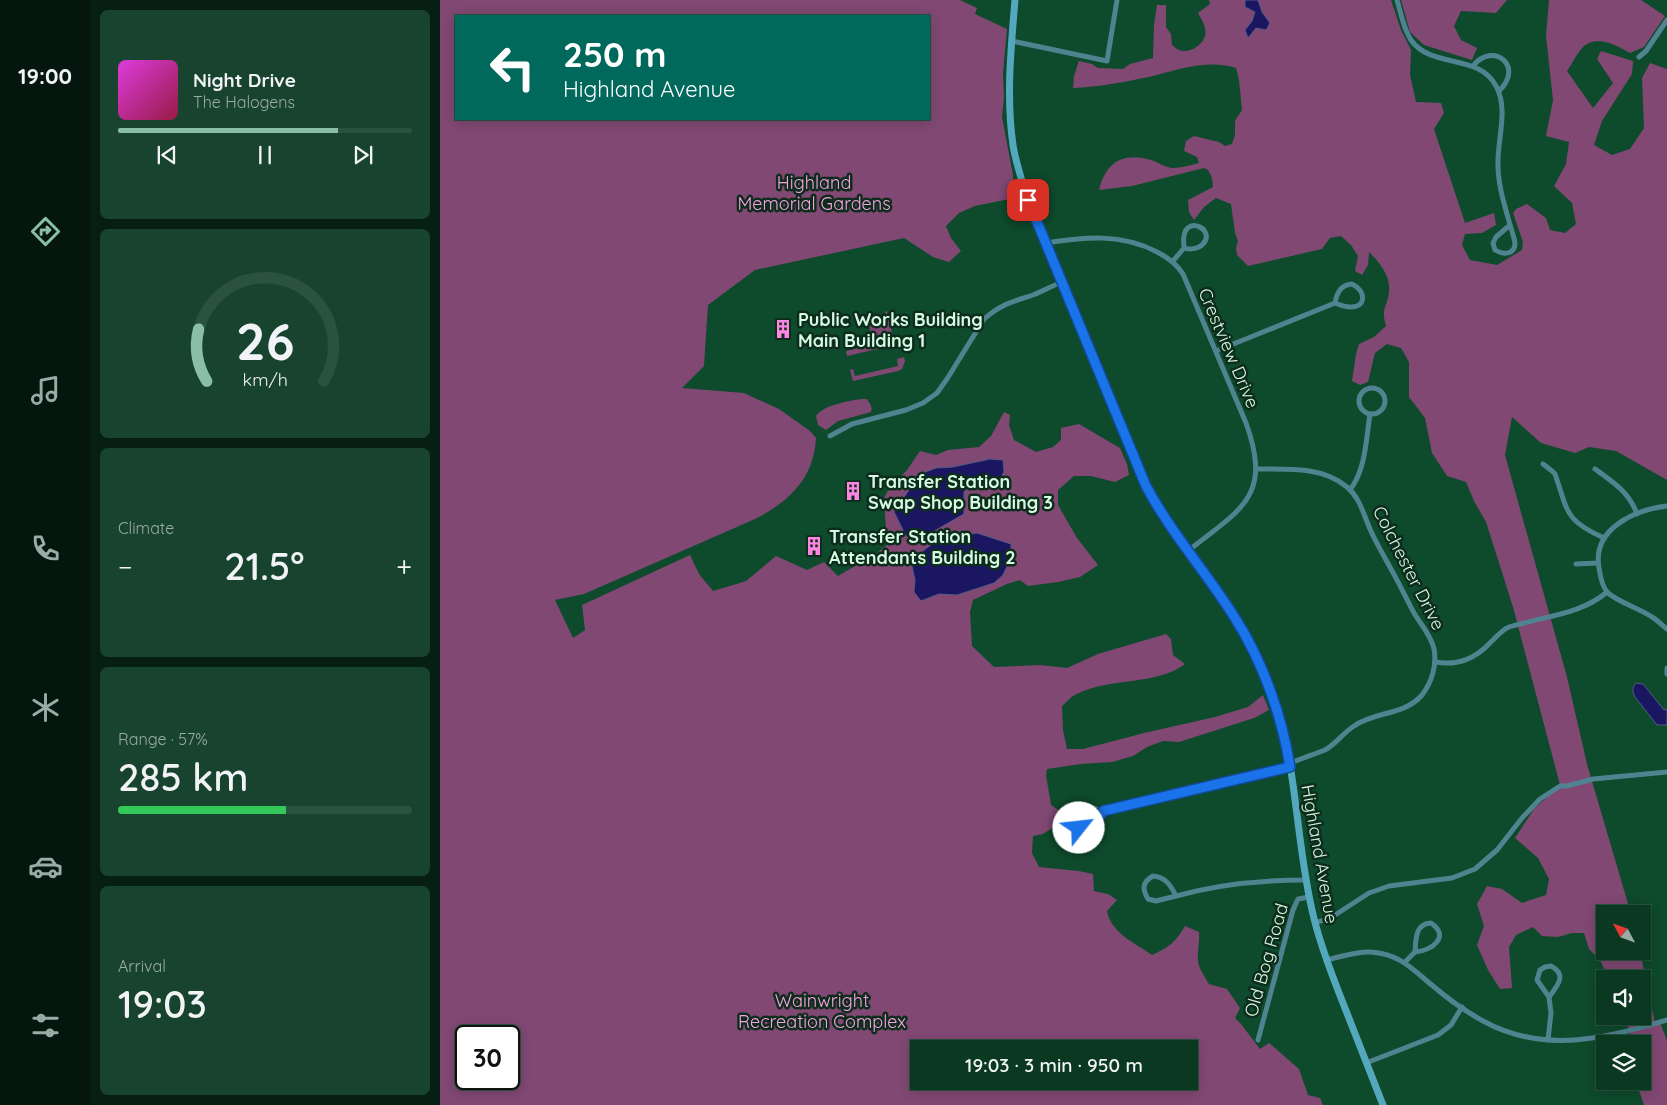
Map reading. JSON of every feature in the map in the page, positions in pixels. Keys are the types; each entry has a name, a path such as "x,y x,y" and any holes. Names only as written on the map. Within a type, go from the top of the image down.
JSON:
{"street":[{"name":"Highland Avenue","path":"1015,0 1010,101 1014,148 1024,190 1146,486 1166,520 1234,616 1256,658 1275,708 1290,765 1306,880 1315,922 1326,960 1383,1105"},
{"path":"1012,41 1106,61 1117,0"},
{"path":"1397,0 1405,28 1415,44 1432,55 1474,66 1489,75 1499,91 1502,107 1498,166 1501,189 1515,243 1509,253 1502,254 1495,250 1493,243 1496,237 1510,226"},
{"path":"1639,58 1667,20"},
{"path":"1474,66 1478,61 1494,55 1506,62 1510,74 1499,91"},
{"path":"1173,261 1184,248 1186,229 1191,225 1198,225 1205,230 1207,238 1204,244 1200,247 1184,248"},
{"name":"Crestview Drive","path":"1046,242 1084,238 1126,240 1146,246 1173,261 1183,274 1252,442 1256,469 1251,493 1239,510 1188,551"},
{"path":"830,436 852,424 898,412 923,403 937,393 947,380 984,319 992,312 1006,303 1062,282"},
{"path":"1216,351 1335,303 1349,308 1355,307 1363,299 1363,293 1359,287 1352,284 1346,285 1338,292 1335,303"},
{"path":"1373,388 1381,392 1384,403 1378,412 1370,414 1362,410 1359,401 1365,390 1373,388"},
{"path":"1350,490 1361,470 1370,414"},
{"path":"1543,464 1555,474 1566,508 1572,519 1587,530 1604,538"},
{"name":"Colchester Drive","path":"1103,811 1290,765 1325,750 1354,725 1398,711 1415,702 1422,695 1433,673 1435,662 1430,637 1414,613 1370,529 1358,498 1346,486 1319,473 1283,469 1256,469"},
{"path":"1595,469 1624,491 1632,501 1637,514"},
{"path":"1667,506 1637,514 1621,521 1604,538 1598,555 1600,574 1607,592 1652,617 1667,629"},
{"path":"1576,564 1598,563"},
{"path":"1435,662 1462,662 1487,647 1508,627 1575,610 1596,602 1607,592"},
{"path":"1667,668 1667,674"},
{"path":"1315,922 1332,917 1369,892 1389,886 1452,878 1475,868 1497,850 1522,818 1540,799 1560,786 1593,779 1667,772"},
{"path":"1079,805 1103,811 1099,818 1086,827 1079,828 1071,818 1072,812 1079,805"},
{"path":"1176,896 1171,886 1161,877 1153,876 1144,884 1143,892 1148,899 1156,901 1176,896 1216,886 1275,880 1306,880"},
{"name":"Old Bog Road","path":"1258,1040 1293,910 1298,899 1310,898"},
{"path":"1405,962 1415,952 1427,950 1436,944 1439,934 1437,928 1431,923 1420,927 1416,936 1415,952"},
{"path":"1326,960 1358,953 1371,952 1383,954 1405,962 1437,990 1483,1021 1502,1030 1548,1040 1570,1041 1599,1038 1639,1029 1667,1020"},
{"path":"1548,1040 1551,1013 1549,997 1537,980 1540,970 1551,966 1558,970 1560,976 1558,985 1549,997"},
{"path":"1366,1062 1438,1035 1451,1025 1462,1007"}],"green space":[{"path":"440,0 960,0 977,8 975,14 1007,29 1002,117 1013,175 1014,193 1019,197 975,206 959,213 946,226 951,238 961,251 949,262 933,257 904,238 755,270 708,305 704,366 682,388 744,393 779,409 810,431 816,438 814,452 805,477 798,487 779,505 755,519 584,594 555,600 573,638 585,630 582,605 690,555 699,574 713,591 746,581 776,556 807,570 824,562 838,576 887,545 884,498 890,487 907,470 920,451 936,455 948,450 979,447 991,436 1004,412 1010,415 1009,425 1014,440 1036,452 1053,447 1061,440 1061,428 1079,424 1120,448 1127,464 1129,475 1115,482 1091,476 1074,476 1058,490 1058,505 1077,538 1098,565 1080,577 1028,586 1020,580 973,600 970,612 972,646 994,667 1040,665 1067,668 1098,654 1166,634 1171,639 1173,655 1185,664 1161,676 1090,689 1073,696 1062,706 1063,730 1067,749 1083,749 1215,717 1248,707 1263,695 1269,710 1254,718 1179,742 1163,741 1147,747 1133,756 1112,762 1047,769 1046,775 1051,805 1060,811 1057,825 1043,834 1033,836 1032,853 1039,867 1093,874 1094,891 1108,894 1117,900 1107,911 1113,925 1125,937 1152,955 1171,944 1185,926 1199,932 1198,961 1209,984 1227,989 1240,1008 1235,1018 1260,1049 1269,1043 1299,1069 1308,1095 1320,1098 1323,1105 440,1105"},
{"path":"1209,0 1391,0 1401,30 1411,50 1410,75 1416,102 1441,103 1444,113 1434,129 1465,223 1494,213 1496,225 1482,233 1465,234 1462,245 1470,260 1497,265 1522,250 1523,242 1513,213 1516,209 1527,204 1546,218 1550,230 1565,233 1576,224 1572,203 1554,186 1566,164 1569,142 1546,136 1553,100 1546,36 1549,0 1641,0 1665,16 1644,47 1630,53 1606,42 1593,42 1582,48 1567,71 1593,108 1613,83 1597,59 1601,51 1633,61 1632,74 1602,121 1594,145 1612,155 1630,149 1644,128 1642,78 1650,63 1667,69 1667,480 1616,451 1589,447 1575,453 1541,443 1512,417 1505,455 1567,677 1587,764 1628,905 1596,905 1596,956 1589,949 1584,933 1572,933 1558,937 1542,936 1533,927 1516,935 1509,947 1512,988 1500,989 1488,970 1477,945 1484,926 1477,904 1487,886 1502,889 1522,903 1546,895 1549,879 1538,858 1515,838 1534,809 1560,785 1513,607 1486,522 1466,482 1447,476 1432,453 1425,418 1409,397 1409,362 1401,348 1387,344 1375,353 1368,382 1360,385 1352,381 1359,344 1374,337 1386,326 1384,311 1389,285 1382,267 1369,252 1368,265 1362,275 1355,271 1358,256 1351,245 1341,236 1330,238 1322,249 1248,266 1237,255 1238,241 1231,204 1216,198 1204,207 1194,220 1189,212 1188,200 1213,187 1212,178 1208,170 1204,168 1132,186 1099,190 1106,172 1111,166 1124,159 1132,157 1141,158 1170,168 1179,168 1199,163 1197,157 1184,151 1186,141 1194,136 1219,142 1225,146 1232,144 1235,135 1235,121 1242,110 1236,68 1203,65 1121,82 1073,88 1074,76 1079,61 1092,64 1098,68 1123,69 1130,64 1153,58 1157,5 1166,5 1166,27 1171,34 1172,45 1178,50 1183,51 1195,48 1205,36 1204,24 1198,13 1210,4"},
{"path":"1401,0 1507,0 1496,13 1461,11 1454,26 1461,40 1477,48 1472,60 1424,45 1410,32"},
{"path":"887,311 895,345 847,356 846,351 874,344 868,322 886,318 885,312"},
{"path":"904,357 905,361 902,369 898,371 853,381 850,370 853,369 855,376 898,366 897,359"},
{"path":"867,399 872,410 871,412 838,421 826,430 818,425 816,416 819,412 837,404"},
{"path":"1600,960 1642,960 1644,970 1605,970"},
{"path":"1651,1004 1655,1023 1660,1022 1667,1041 1667,1105 1644,1105 1639,1090 1651,1090 1651,1035 1630,1035 1628,1025 1651,1025"}],"shaded area":[{"path":"1245,0 1258,0 1262,12 1270,23 1266,30 1256,28 1248,38 1245,30 1252,21 1255,12 1245,7"},
{"path":"990,459 1003,460 1004,472 998,482 970,485 964,492 964,514 929,534 916,539 906,536 894,512 923,473 936,468 953,467"},
{"path":"977,533 1011,544 1011,558 1003,575 994,583 957,595 939,594 921,601 914,592 915,580 912,566 918,557 932,544 948,538"},
{"path":"1636,683 1643,684 1664,710 1667,709 1667,725 1657,725 1635,697 1633,690"}],"place":[{"name":"Public Works Building Main Building 1","path":"783,329"},
{"name":"Transfer Station Swap Shop Building 3","path":"853,491"},
{"name":"Transfer Station Attendants Building 2","path":"814,546"}],"route":[{"path":"1028,200 1146,486 1166,520 1234,616 1256,658 1275,708 1286,744 1290,767 1103,811 1099,818 1090,825 1079,828"}],"park label":[{"name":"Highland Memorial Gardens","path":"814,192"},
{"name":"Wainwright Recreation Complex","path":"822,1010"}]}
